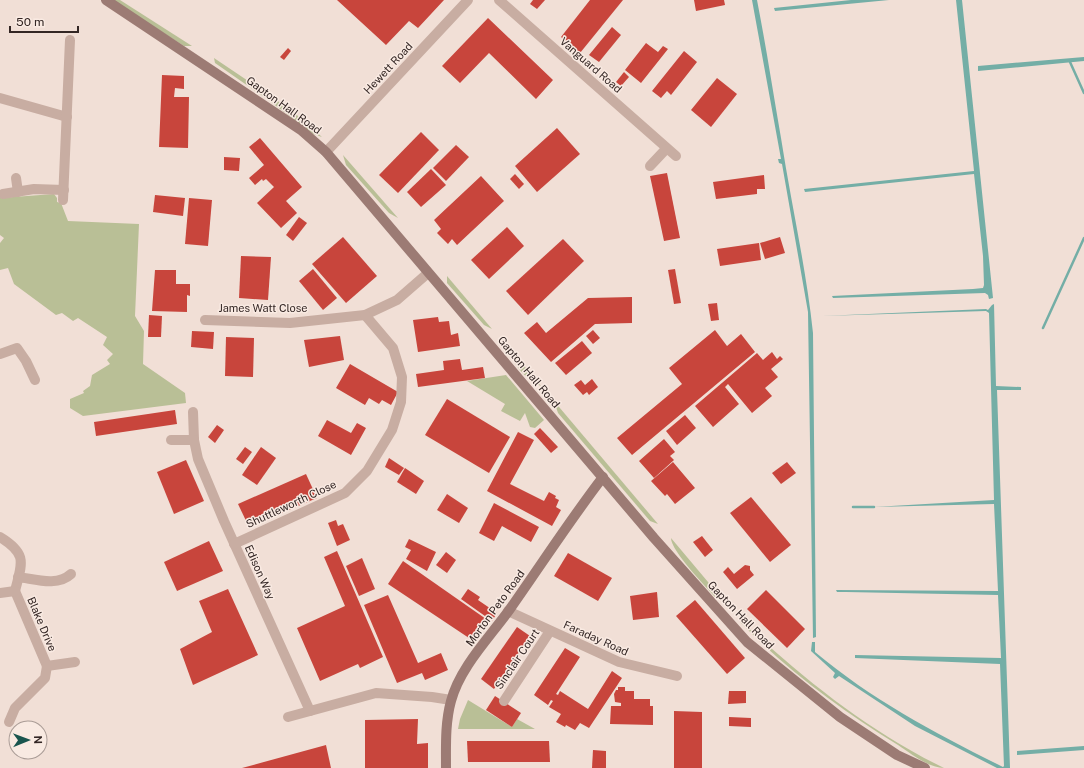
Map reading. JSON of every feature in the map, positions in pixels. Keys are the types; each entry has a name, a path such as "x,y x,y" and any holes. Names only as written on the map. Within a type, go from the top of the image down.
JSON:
{"street":[{"name":"Gapton Hall Road","path":"106,0 302,130 326,152 657,543 747,642 840,717 897,755 926,768"},
{"name":"Hewett Road","path":"326,152 468,0"},
{"name":"Vanguard Road","path":"499,0 666,149 676,156"},
{"path":"3,194 34,189 64,195 70,40"},
{"path":"0,98 67,117"},
{"path":"650,166 666,149"},
{"path":"16,178 18,192"},
{"name":"James Watt Close","path":"204,320 290,323 365,315 397,300 428,273"},
{"name":"Shuttleworth Close","path":"234,544 345,493 368,470 392,430 401,402 402,377 393,348 365,315"},
{"path":"0,354 17,348 26,361 35,380"},
{"name":"Edison Way","path":"192,412 194,440 198,460 234,544 310,712"},
{"path":"171,440 194,440"},
{"name":"Morton Peto Road","path":"446,768 446,726 451,700 473,658 508,611 578,510 603,478"},
{"path":"0,537 13,545 21,554 15,591 0,593"},
{"path":"18,577 54,582 64,580 71,574"},
{"name":"Blake Drive","path":"10,720 15,708 40,686 45,678 47,666 15,591"},
{"name":"Faraday Road","path":"508,611 618,662 677,676"},
{"name":"Sinclair Court","path":"504,700 550,631"},
{"name":"Blake Drive","path":"47,666 75,662"},
{"path":"288,717 376,693 432,697 451,700"}],"green space":[{"path":"112,0 120,0 192,46 184,46"},
{"path":"214,58 291,110 322,137 313,134 267,99 215,63"},
{"path":"343,155 398,218 389,213 346,165"},
{"path":"54,194 57,198 57,202 61,203 68,221 139,224 135,316 144,331 143,364 185,393 186,403 83,416 70,408 70,399 84,393 83,391 90,386 92,375 110,364 107,360 113,354 103,345 107,337 78,318 73,321 62,313 56,315 14,284 8,268 0,270 0,243 4,238 0,235 0,198"},
{"path":"447,276 492,329 484,325 447,283"},
{"path":"511,350 541,386 526,377 514,361"},
{"path":"506,375 544,420 535,428 530,427 525,413 520,421 501,411 505,404 467,381"},
{"path":"554,401 658,524 650,521 558,413"},
{"path":"671,538 724,601 716,598 690,569 677,551"},
{"path":"739,619 787,662 836,701 888,737 944,768 932,766 920,760 836,704 777,657 741,623"},
{"path":"468,700 512,727 517,719 535,729 458,729 460,719"}],"water":[{"path":"752,0 757,0 802,259 813,333 816,637 813,638 808,312 782,164 779,163 778,159 781,159"},
{"path":"851,0 889,0 775,11 774,8"},
{"path":"956,0 962,0 993,298 989,299 988,295 985,293 833,298 832,296 983,288 983,256 974,174 805,192 804,189 974,171"},
{"path":"1084,57 1084,61 978,71 978,66"},
{"path":"994,304 996,386 1021,387 1021,390 997,390 1010,768 997,768 915,726 839,676 835,679 833,677 835,673 811,651 812,642 815,642 815,652 859,686 930,729 1003,767 1004,766 1000,664 855,658 855,655 1001,658 998,595 837,592 836,590 998,591 994,504 874,507 994,500 989,313 986,311 822,316 988,310"},
{"path":"1084,746 1084,750 1017,755 1017,751"}],"building":[{"path":"337,0 444,0 418,28 409,21 386,45"},
{"path":"533,0 545,0 537,9 530,4"},
{"path":"590,0 623,0 580,53 561,37"},
{"path":"694,0 724,0 725,5 696,11"},
{"path":"488,18 553,80 536,99 489,53 460,83 442,66"},
{"path":"612,27 621,35 599,62 589,55"},
{"path":"646,43 658,52 663,46 668,49 641,83 625,70"},
{"path":"288,48 291,51 284,60 280,57"},
{"path":"684,51 697,62 671,95 667,91 661,98 652,91"},
{"path":"624,72 629,77 621,86 616,82"},
{"path":"162,75 184,76 184,89 175,88 174,97 189,97 188,148 159,147"},
{"path":"717,78 737,94 711,127 691,110"},
{"path":"557,128 580,154 537,192 515,166"},
{"path":"421,132 439,150 398,193 379,175"},
{"path":"260,138 302,187 286,201 297,213 281,228 257,203 274,187 266,179 263,181 262,179 255,185 249,178 264,165 249,147"},
{"path":"456,145 469,157 446,181 433,168"},
{"path":"224,157 240,158 239,171 224,170"},
{"path":"431,169 446,185 421,207 407,192"},
{"path":"667,173 680,238 664,241 650,176"},
{"path":"515,174 524,184 519,189 510,179"},
{"path":"764,175 765,189 757,189 757,194 716,199 713,182"},
{"path":"481,176 504,201 457,245 452,239 448,244 437,233 441,229 434,220"},
{"path":"155,195 185,198 183,216 153,212"},
{"path":"189,198 212,200 208,246 185,244"},
{"path":"299,217 307,223 293,241 286,235"},
{"path":"507,227 524,246 489,279 471,260"},
{"path":"343,237 377,276 346,303 312,264"},
{"path":"780,237 785,253 765,259 760,243"},
{"path":"563,239 584,261 528,315 506,291"},
{"path":"759,243 761,260 720,266 717,249"},
{"path":"241,256 271,257 268,300 239,298"},
{"path":"313,269 337,298 323,310 299,281"},
{"path":"675,269 681,303 674,304 668,270"},
{"path":"155,270 176,270 176,284 190,284 190,296 187,295 187,312 152,311"},
{"path":"632,297 632,323 595,324 551,362 524,333 537,322 546,333 588,298"},
{"path":"717,303 719,320 711,321 708,304"},
{"path":"149,315 162,316 161,337 148,337"},
{"path":"438,317 439,322 449,321 451,335 458,333 460,346 418,352 413,320"},
{"path":"593,330 600,338 593,344 586,336"},
{"path":"715,330 727,346 741,334 755,352 632,455 617,438 682,384 669,368"},
{"path":"192,331 214,332 213,349 191,347"},
{"path":"340,336 344,360 309,367 304,340"},
{"path":"226,337 254,338 253,377 225,376"},
{"path":"582,341 592,353 566,375 555,363"},
{"path":"772,352 777,359 780,356 783,359 771,369 778,377 765,388 772,396 752,413 728,384 725,387 739,404 713,427 695,406 757,353 763,360"},
{"path":"460,359 462,370 483,367 485,378 418,387 416,374 444,370 443,361"},
{"path":"350,364 398,392 391,405 382,400 379,404 369,398 365,405 336,388"},
{"path":"592,379 598,387 589,395 587,392 583,395 574,385 581,380 585,385"},
{"path":"447,399 510,437 489,473 425,435"},
{"path":"175,410 177,424 96,436 94,422"},
{"path":"685,415 696,428 677,445 666,431"},
{"path":"327,420 351,433 357,423 366,428 351,455 318,436"},
{"path":"217,425 224,430 215,443 208,437"},
{"path":"540,428 558,447 551,453 534,434"},
{"path":"518,432 534,440 510,484 544,501 549,492 556,496 555,498 559,500 556,507 561,510 552,526 487,491"},
{"path":"664,439 675,452 670,456 674,460 654,478 639,461"},
{"path":"245,447 252,452 243,464 236,459"},
{"path":"261,447 276,458 257,485 242,475"},
{"path":"389,458 404,468 399,475 385,467"},
{"path":"186,460 204,501 174,514 157,472"},
{"path":"673,462 695,488 675,504 667,494 665,496 651,481"},
{"path":"787,462 796,473 781,484 772,473"},
{"path":"405,468 424,481 416,494 397,482"},
{"path":"306,474 317,498 249,527 238,504"},
{"path":"447,494 468,508 459,523 437,510"},
{"path":"751,497 791,545 770,562 730,513"},
{"path":"494,503 539,527 531,542 502,526 494,541 479,533"},
{"path":"336,520 338,526 343,524 350,540 337,546 328,523"},
{"path":"702,536 713,550 705,557 693,542"},
{"path":"409,539 436,552 427,571 406,559 411,550 405,547"},
{"path":"209,541 223,571 177,591 164,562"},
{"path":"337,551 383,657 360,668 358,664 320,681 297,628 345,606 324,557"},
{"path":"446,552 456,560 447,573 436,565"},
{"path":"568,553 612,578 598,601 554,576"},
{"path":"362,558 375,589 359,596 346,566"},
{"path":"403,561 486,619 472,640 388,584"},
{"path":"745,565 750,566 750,570 754,575 737,589 723,572 728,567 734,574"},
{"path":"228,589 258,655 193,685 180,649 212,632 199,601"},
{"path":"468,589 480,597 478,600 497,613 492,621 461,599"},
{"path":"766,590 805,629 787,648 747,609"},
{"path":"657,592 659,617 633,620 630,596"},
{"path":"388,595 418,663 441,653 448,670 425,680 422,673 397,683 364,605"},
{"path":"695,600 745,658 727,674 676,616"},
{"path":"517,627 530,636 494,689 481,679"},
{"path":"565,648 580,657 556,694 558,695 560,691 588,709 612,671 622,678 589,728 580,723 575,730 556,722 561,714 549,707 553,701 551,700 548,705 534,695"},
{"path":"618,687 625,687 625,691 634,691 634,699 650,699 650,706 653,706 653,725 610,724 611,706 621,706 621,703 615,702 614,694 616,690 618,690"},
{"path":"729,691 746,691 746,703 728,704"},
{"path":"495,696 521,713 512,727 486,710"},
{"path":"674,711 702,712 702,768 674,768"},
{"path":"729,717 751,718 751,727 729,726"},
{"path":"418,719 417,744 428,743 428,768 365,768 365,720"},
{"path":"467,741 549,741 550,762 468,762"},
{"path":"326,745 331,768 242,768"},
{"path":"593,750 606,751 606,768 592,768"}],"waterway":[{"path":"1070,62 1084,93"},
{"path":"1043,328 1084,238"},
{"path":"853,507 874,507"}]}
